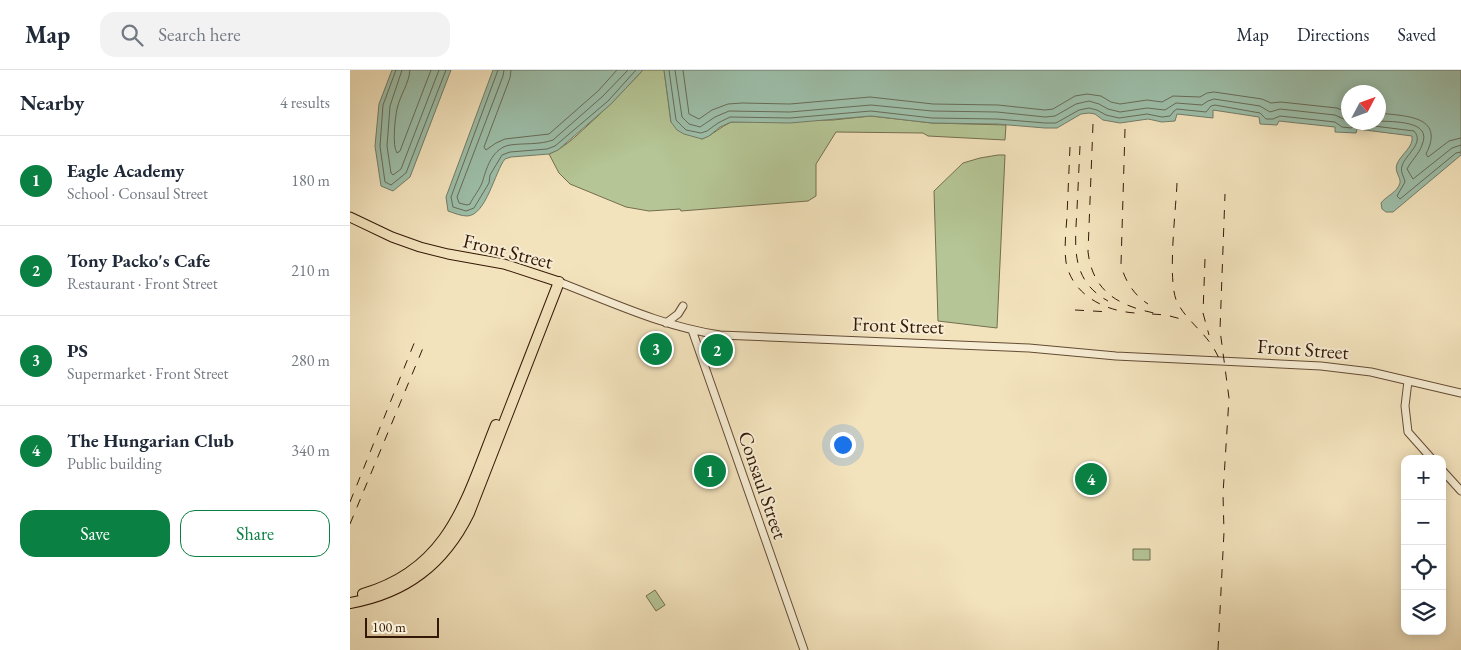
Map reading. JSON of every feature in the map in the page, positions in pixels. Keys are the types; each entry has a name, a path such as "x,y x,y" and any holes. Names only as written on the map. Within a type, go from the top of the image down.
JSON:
{"highway":[{"path":"350,603 406,584 429,567 446,550 462,526 469,513 556,281"},
{"path":"350,596 379,593"}],"main road":[{"name":"Front Street","path":"350,217 392,237 420,247 504,264 556,281"}],"street":[{"name":"Front Street","path":"556,281 666,323 720,335 975,346 1116,356 1321,366 1371,372 1461,393"},
{"path":"666,323 680,312 683,306"},
{"name":"Consaul Street","path":"692,330 804,650"},
{"path":"1408,381 1405,406 1408,432 1428,455"},
{"path":"1446,474 1461,491"}],"shaded area":[{"path":"643,70 664,70 671,122 702,139 731,122 833,120 871,116 932,123 1006,125 1005,140 928,136 923,133 836,132 816,164 816,196 808,201 681,211 680,209 649,211 626,207 570,184 559,173 549,154 578,134"},
{"path":"1005,155 997,328 938,321 934,191 963,163"},
{"path":"1133,549 1150,549 1150,560 1133,560"},
{"path":"655,590 665,605 656,611 646,596"}],"water":[{"path":"392,70 451,70 410,177 393,191 381,186 375,146 379,104"},
{"path":"493,70 643,70 611,104 558,150 549,154 505,159 480,209 474,214 462,216 448,211 446,197"},
{"path":"664,70 1461,70 1461,155 1393,212 1386,212 1382,209 1381,203 1399,186 1400,181 1396,170 1397,164 1411,144 1412,136 1365,130 1386,130 1386,85 1341,85 1341,130 1357,130 1356,133 1335,132 1335,127 1279,121 1277,125 1260,124 1259,117 1213,110 1213,118 1177,114 1175,121 1162,122 1148,119 1120,123 1103,120 1095,114 1089,113 1081,114 1057,128 997,124 932,123 871,116 790,123 731,122 702,139 677,130 671,122"}],"railway":[{"path":"1093,124 1088,252 1091,266 1096,278 1111,296 1133,307 1159,314"},
{"path":"1125,129 1121,265 1131,287 1148,304"},
{"path":"1080,146 1076,236 1078,261 1087,283 1096,293 1108,301"},
{"path":"1070,147 1065,245 1069,274 1083,292 1102,305 1124,312 1135,313"},
{"path":"1177,183 1172,262 1174,292 1182,310 1205,336 1220,361"},
{"path":"1218,650 1224,532 1223,494 1229,398 1220,330 1225,194"},
{"path":"1205,259 1203,313 1209,335"},
{"path":"1075,310 1110,312"},
{"path":"1152,314 1181,319"},
{"path":"350,502 415,341"},
{"path":"350,524 423,348"}],"place":[{"name":"PS","path":"656,349"},
{"name":"Tony Packo's Cafe","path":"717,350"},
{"name":"Eagle Academy","path":"710,471"},
{"name":"The Hungarian Club","path":"1091,479"}]}
